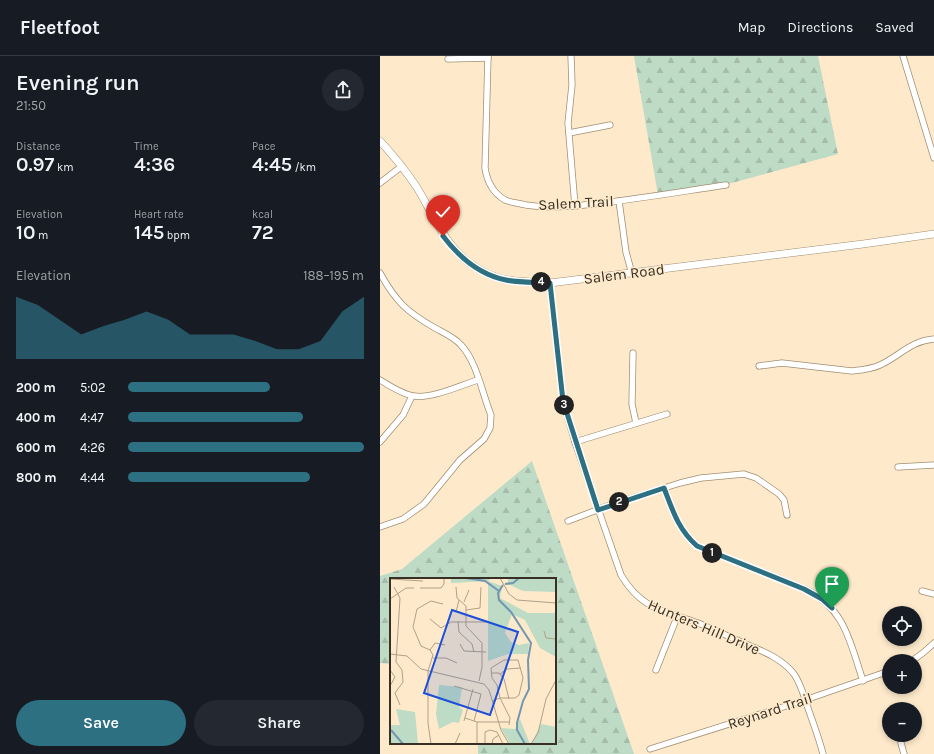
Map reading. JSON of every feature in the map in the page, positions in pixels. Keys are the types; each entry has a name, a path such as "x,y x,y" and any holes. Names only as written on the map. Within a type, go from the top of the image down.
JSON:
{"street":[{"path":"571,56 572,73 568,123 575,206"},
{"path":"902,56 934,158"},
{"path":"448,60 488,57"},
{"name":"Salem Trail","path":"488,57 485,168 491,186 500,196 511,202 543,207 575,206 619,201 726,184"},
{"path":"569,133 610,124"},
{"name":"Salem Road","path":"380,141 402,166 416,187 443,236 451,246 466,260 488,274 507,280 550,283 632,274 934,234"},
{"path":"380,183 402,166"},
{"path":"619,201 626,252 632,274"},
{"path":"380,274 393,296 403,307 460,344 469,354 491,414 488,434 460,460 429,499 403,519 380,527"},
{"name":"Hunters Hill Drive","path":"550,283 563,401 575,442 618,569 628,586 643,602 758,649 778,660 794,674 802,689 823,754"},
{"path":"759,366 782,363 860,371 879,365 919,342 934,339"},
{"path":"634,353 632,404 636,423"},
{"path":"380,380 412,396 420,397 436,394 478,380"},
{"path":"380,442 403,415 412,396"},
{"path":"575,442 667,414"},
{"path":"898,467 934,465"},
{"path":"568,521 680,483 701,478 744,474 756,478 779,494 784,500 787,515"},
{"path":"664,488 678,523 685,535 697,546 804,589 827,603 840,618 846,630 863,681"},
{"path":"922,591 934,594"},
{"path":"656,670 677,617"},
{"path":"921,654 934,642"},
{"name":"Reynard Trail","path":"650,748 805,700 863,681 868,677 882,673"},
{"path":"901,743 904,754"}],"green space":[{"path":"634,56 818,56 838,154 728,184 658,195"},
{"path":"532,461 634,754 478,754 478,744 556,744 556,578 390,578 390,664 380,663 380,576 402,569"}],"route":[{"path":"443,236 466,260 476,268 488,274 507,280 550,283 563,401 598,510 664,488 681,529 689,540 697,546 804,589 822,599 832,608"}]}
